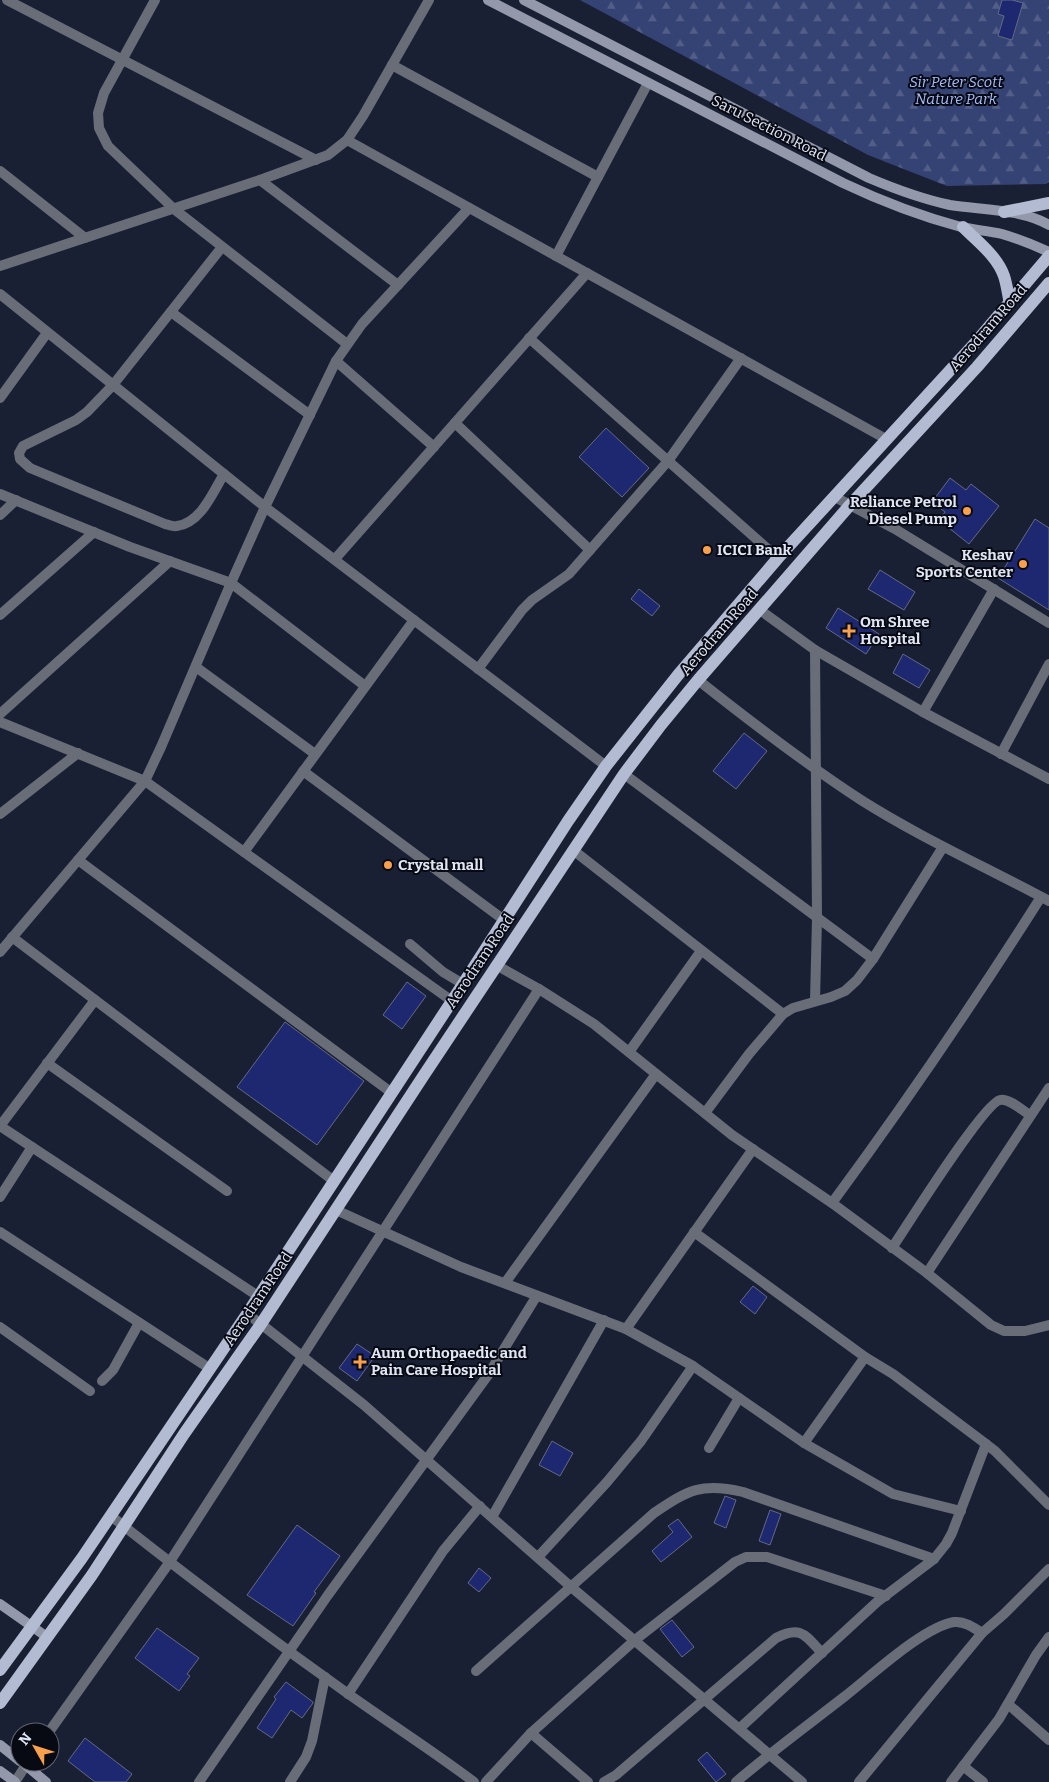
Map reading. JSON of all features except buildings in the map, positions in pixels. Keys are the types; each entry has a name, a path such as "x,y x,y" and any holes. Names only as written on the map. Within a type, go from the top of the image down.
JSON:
{"main road":[{"path":"1004,212 1049,203"},
{"path":"963,228 992,256 1001,268 1010,304"},
{"name":"Aerodram Road","path":"0,1670 111,1516 247,1314 606,766 678,675 778,558 1010,304 1049,254"},
{"name":"Aerodram Road","path":"0,1703 124,1526 184,1434 261,1324 496,965 624,774 698,680 850,505 982,360 1049,283"}],"street":[{"path":"7,0 316,160"},
{"path":"155,0 104,93 98,114 99,128 108,146 174,209 347,344"},
{"path":"0,266 260,180 328,155 347,140 363,116 429,0"},
{"name":"Saru Section Road","path":"488,0 843,183 880,200 912,213 963,228 1002,234 1025,241 1049,254"},
{"name":"Saru Section Road","path":"524,0 869,178 916,196 1020,215 1049,226"},
{"path":"392,65 598,177"},
{"path":"556,256 648,83"},
{"path":"347,140 886,439"},
{"path":"0,172 85,238"},
{"path":"260,180 398,285"},
{"path":"0,952 145,781 265,507 336,361 362,324 469,208"},
{"path":"222,247 113,385 87,412 76,420 24,446 19,453 20,459 30,468 165,524 176,526 192,520 203,509 224,474"},
{"path":"335,559 587,273"},
{"path":"0,294 265,507 606,766"},
{"path":"171,312 310,414"},
{"path":"0,398 47,333"},
{"path":"529,338 778,558"},
{"path":"478,669 522,610 532,600 569,574 668,460 741,358"},
{"path":"336,361 434,447"},
{"path":"455,423 590,550"},
{"path":"0,494 94,532 231,583 365,686"},
{"path":"835,496 1049,623"},
{"path":"0,515 16,500"},
{"path":"0,615 94,532"},
{"path":"0,714 170,561"},
{"path":"923,712 994,589"},
{"path":"760,610 815,650 923,712 1049,779"},
{"path":"244,852 414,620"},
{"path":"815,650 817,918 815,1001"},
{"path":"1001,754 1049,664"},
{"path":"196,667 315,754"},
{"path":"698,680 815,770 862,801 943,847 1045,899 832,1203"},
{"path":"0,722 145,781 452,1001"},
{"path":"0,814 78,753"},
{"path":"303,771 504,920"},
{"path":"624,774 873,959"},
{"path":"706,1113 749,1054 783,1014 793,1008 831,998 845,991 857,980 873,959 943,847"},
{"path":"573,850 783,1014"},
{"path":"78,860 392,1093"},
{"path":"12,937 334,1182"},
{"path":"410,944 443,972 463,984"},
{"path":"629,1052 702,951"},
{"path":"496,965 539,989 594,1024 753,1149 832,1203 927,1273 991,1325 1004,1331 1025,1331 1049,1325"},
{"path":"56,1722 169,1563 539,989"},
{"path":"95,1000 0,1126 258,1296"},
{"path":"47,1063 227,1191"},
{"path":"505,1284 656,1074"},
{"path":"927,1273 1049,1088"},
{"path":"892,1248 958,1149 992,1104 1001,1100 1007,1101 1030,1116"},
{"path":"0,1197 32,1147"},
{"path":"626,1329 753,1149"},
{"path":"336,1210 461,1267 536,1297 626,1329 693,1366 804,1443 893,1494 961,1511"},
{"path":"0,1232 209,1368"},
{"path":"694,1232 865,1357 893,1374 986,1444 1049,1505"},
{"path":"198,1782 289,1650 488,1375 536,1297"},
{"path":"247,1314 364,1405 570,1586 802,1782"},
{"path":"492,1517 604,1320"},
{"path":"102,1381 113,1370 139,1323"},
{"path":"0,1328 90,1391"},
{"path":"804,1443 865,1357"},
{"path":"538,1557 607,1482 641,1441 693,1366"},
{"path":"709,1448 739,1398"},
{"path":"740,1728 886,1596 934,1559 949,1539 986,1444"},
{"path":"476,1671 654,1513 680,1496 698,1489 712,1487 743,1492 934,1559"},
{"path":"348,1694 442,1551 480,1506"},
{"path":"111,1516 169,1563 348,1694 427,1747 474,1782"},
{"path":"486,1782 531,1733 635,1640 735,1562 746,1557 768,1557 886,1596"},
{"path":"858,1782 982,1632 1004,1614 1049,1569"},
{"path":"0,1604 47,1637"},
{"path":"736,1782 769,1753 816,1719 901,1651 938,1627 955,1622 967,1624 982,1632"},
{"path":"604,1782 616,1775 776,1638 789,1631 800,1633 822,1653"},
{"path":"951,1782 998,1719 1036,1655 1049,1637"},
{"path":"290,1782 306,1757 312,1741 325,1677"},
{"path":"1008,1704 1049,1740"},
{"path":"531,1733 588,1782"},
{"path":"963,1766 983,1782"},
{"path":"0,1771 15,1782"},
{"path":"35,1772 46,1782"}],"green space":[{"name":"Sir Peter Scott Nature Park","path":"580,0 1049,0 1049,182 1046,184 947,186 868,155"}],"place":[{"name":"Reliance Petrol Diesel Pump","path":"967,511"},
{"name":"ICICI Bank","path":"707,550"},
{"name":"Keshav Sports Center","path":"1023,564"},
{"name":"Om Shree Hospital","path":"849,631"},
{"name":"Crystal mall","path":"388,865"},
{"name":"Aum Orthopaedic and Pain Care Hospital","path":"360,1362"}]}
